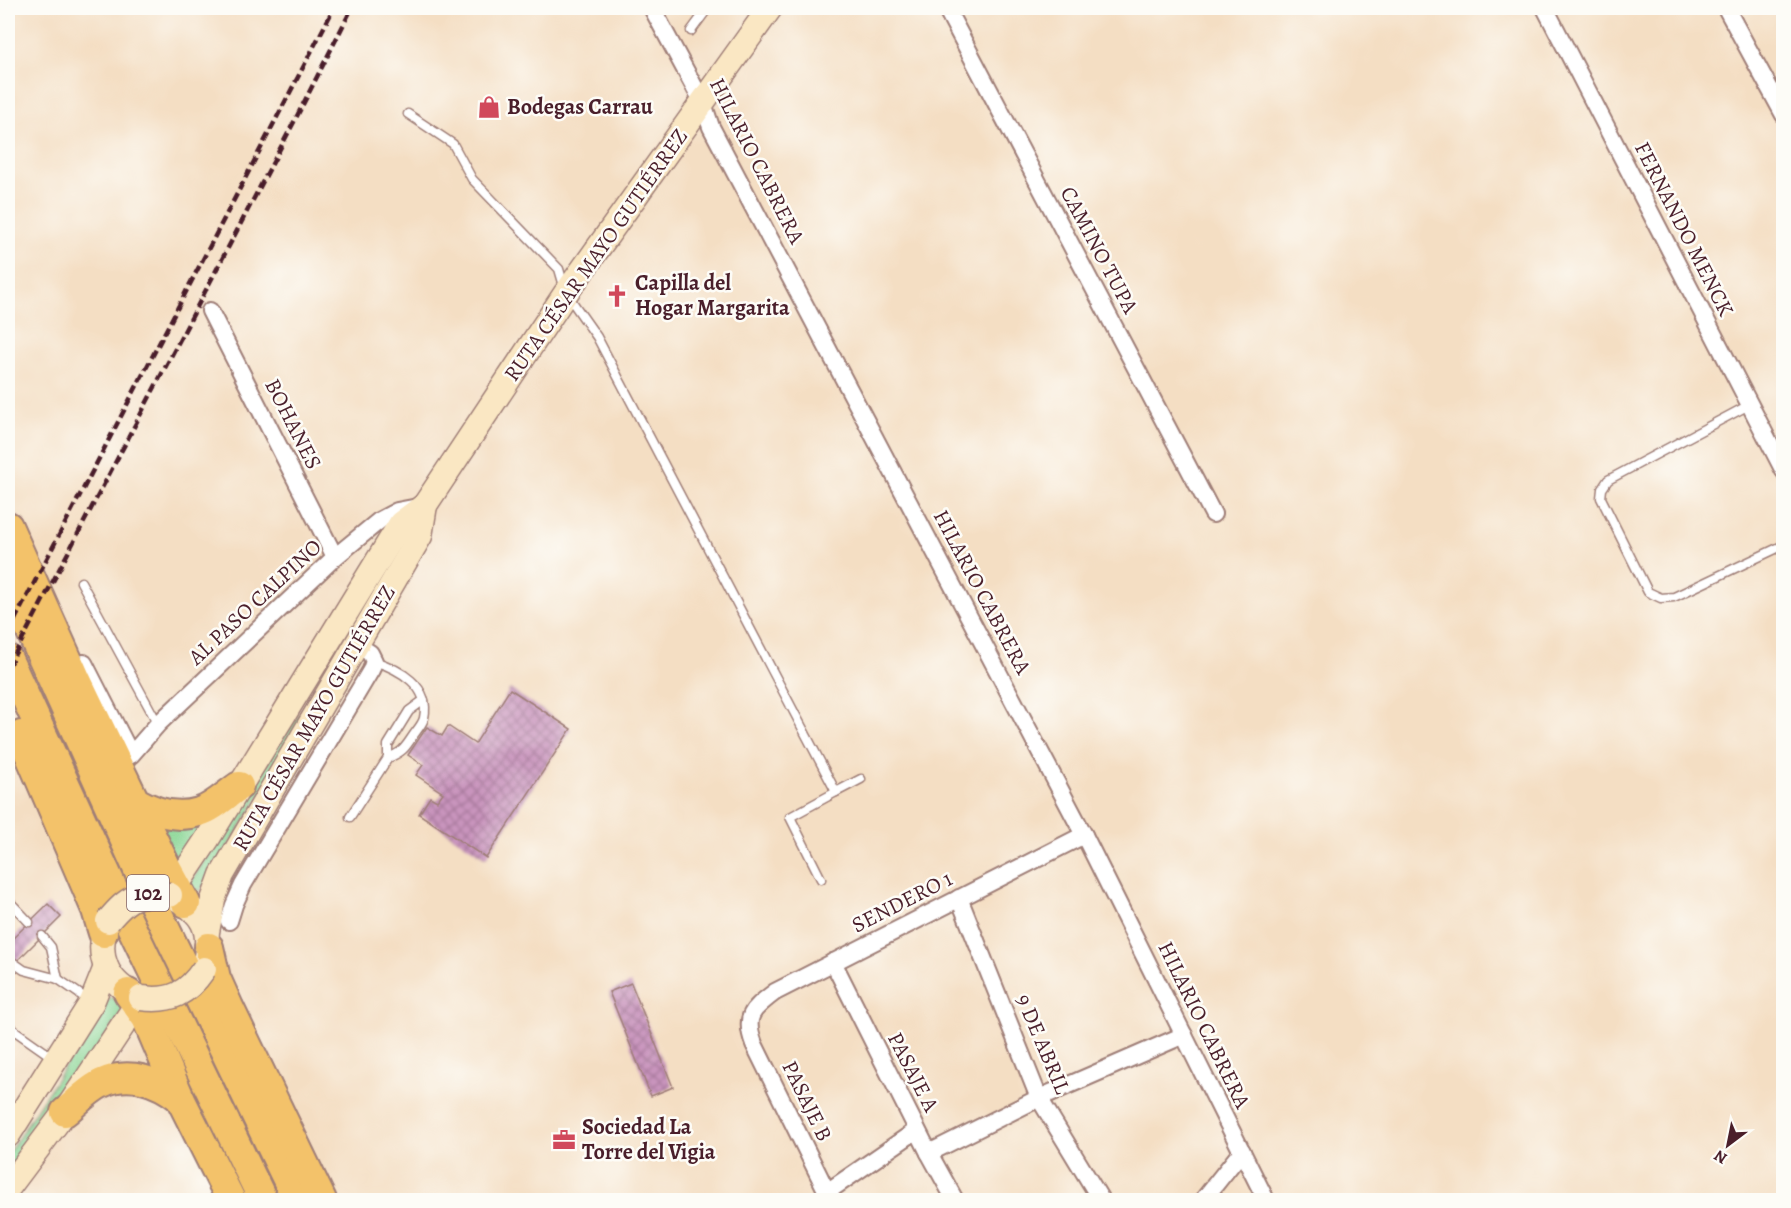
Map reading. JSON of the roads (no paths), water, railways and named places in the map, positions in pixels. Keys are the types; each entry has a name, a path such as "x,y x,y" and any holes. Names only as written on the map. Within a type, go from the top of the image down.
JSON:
{"highway":[{"path":"8,526 76,678 178,894"},
{"name":"102","path":"8,581 152,901 297,1200"},
{"name":"102","path":"8,659 130,924 262,1200"},
{"path":"8,706 105,927"},
{"path":"135,801 149,809 163,813 201,812 239,786"},
{"path":"206,949 229,1007 322,1200"},
{"path":"135,998 146,1018 180,1098 231,1200"},
{"path":"65,1112 100,1084 117,1079 147,1079 168,1088 180,1098"}],"main road":[{"name":"RUTA CÉSAR MAYO GUTIÉRREZ","path":"178,894 239,786 401,523 425,506 566,293 770,8"},
{"name":"RUTA CÉSAR MAYO GUTIÉRREZ","path":"206,949 213,900 222,875 365,653 420,536 425,506"},
{"path":"146,894 178,894 199,915 206,949 196,981 184,991 163,999 135,998 115,982 106,967 102,950 105,927 124,903 146,894"},
{"path":"8,1135 92,1002 106,967"},
{"path":"8,1188 65,1112 135,998"}],"street":[{"name":"HILARIO CABRERA","path":"652,8 703,103 711,127 1084,835 1266,1200"},
{"name":"CAMINO TUPA","path":"946,8 1213,514"},
{"name":"FERNANDO MENCK","path":"1545,8 1784,471"},
{"path":"1726,8 1784,115"},
{"name":"BOHANES","path":"210,311 335,557"},
{"name":"AL PASO CALPINO","path":"66,628 130,755 158,724 335,557 380,520 398,511 425,506"},
{"path":"230,921 243,885 371,670 365,653"},
{"name":"SENDERO 1","path":"748,1020 759,1005 775,992 1084,835"},
{"name":"9 DE ABRIL","path":"959,898 1039,1098 1101,1200"},
{"name":"PASAJE A","path":"833,962 917,1130 955,1200"},
{"name":"PASAJE B","path":"748,1020 749,1032 754,1044 829,1196"},
{"path":"929,1153 1039,1098 1184,1035"},
{"path":"829,1196 917,1130"},
{"path":"1203,1200 1242,1152"}],"lane":[{"path":"691,31 708,8"},
{"path":"408,114 453,144 472,179 559,269 566,293 597,337 836,792"},
{"path":"1749,405 1608,480 1602,489 1601,498 1648,592 1661,598 1683,593 1784,545"},
{"path":"81,582 158,724"},
{"path":"365,653 413,682 420,689 424,700 424,719 401,753 388,758"},
{"path":"351,817 388,758 388,745 408,711 424,700"},
{"path":"821,879 790,817 861,779"},
{"path":"8,900 29,922"},
{"path":"42,936 51,947 58,979"},
{"path":"14,963 24,970 58,979 92,1002"},
{"path":"8,1026 56,1059"}],"railway":[{"path":"8,633 334,8"},
{"path":"8,667 352,8"}],"place":[{"name":"Bodegas Carrau","path":"489,107"},
{"name":"Capilla del Hogar Margarita","path":"617,296"},
{"name":"Sociedad La Torre del Vigia","path":"564,1140"}]}
